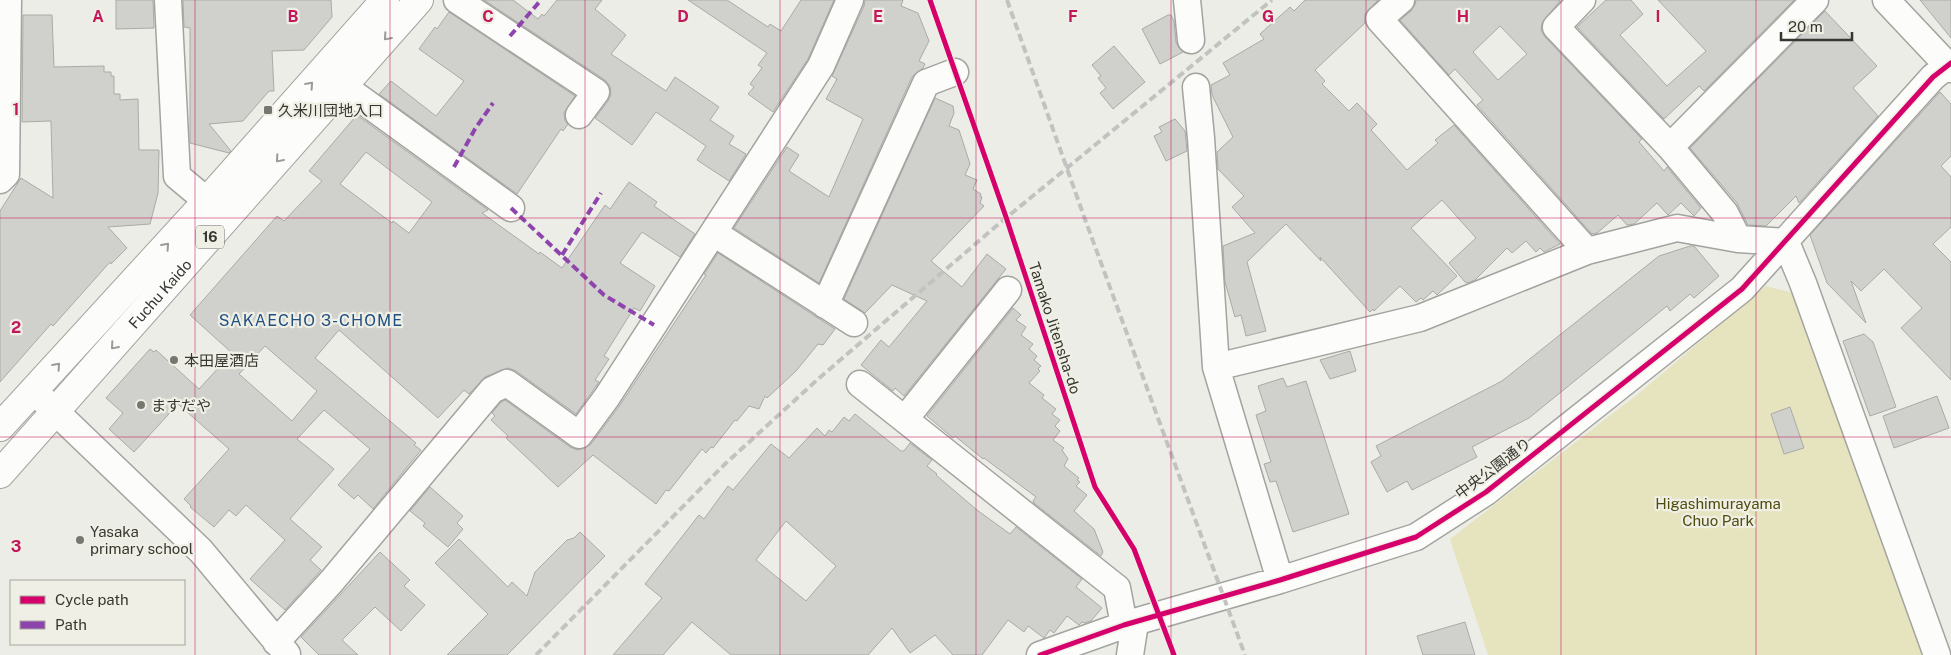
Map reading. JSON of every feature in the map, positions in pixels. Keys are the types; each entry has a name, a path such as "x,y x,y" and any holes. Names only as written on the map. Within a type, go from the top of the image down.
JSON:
{"main road":[{"name":"Fuchu Kaido","path":"0,427 207,201 385,0"},
{"name":"Fuchu Kaido","path":"0,474 419,0"}],"street":[{"path":"0,180 6,174 3,117 8,0"},
{"path":"168,0 177,176 207,201"},
{"path":"457,0 596,92 579,115"},
{"path":"34,391 201,551 282,648 331,582 492,390 507,383 579,435 607,397 821,66 850,0"},
{"path":"1187,0 1191,40"},
{"path":"1401,0 1379,19 1587,251"},
{"path":"1582,0 1556,27 1670,147 1726,212 1738,239"},
{"path":"1670,147 1815,0"},
{"path":"1886,0 1950,66"},
{"name":"中央公園通り","path":"1040,655 1130,624 1280,580 1416,537 1486,492 1742,289 1933,76 1950,66"},
{"path":"826,304 926,82 955,72"},
{"path":"343,86 511,208"},
{"path":"1196,87 1202,148 1216,367 1280,580"},
{"path":"1216,367 1420,318 1587,251 1677,228 1738,239 1786,242 1806,292 1937,655"},
{"path":"714,232 854,323"},
{"path":"905,419 1008,290"},
{"path":"860,384 1117,588 1130,624 1130,655"}],"green space":[{"name":"Higashimurayama Chuo Park","path":"1766,286 1793,293 1922,655 1488,655 1450,539 1638,394"}],"building":[{"path":"116,0 153,0 154,28 116,29"},
{"path":"183,0 331,0 332,17 304,50 272,51 274,91 269,91 243,121 209,124 231,151 229,153 190,143 190,28 184,27"},
{"path":"484,0 513,0 538,19 542,14 544,16 557,0 602,0 595,9 626,35 611,54 666,91 675,77 719,107 710,120 734,136 729,144 746,154 729,181 697,160 706,146 656,112 632,145 595,118 611,94 610,86 605,80"},
{"path":"688,0 727,0 768,27 770,24 781,31 801,0 834,0 808,59 773,112 748,94 754,87 750,84 762,68 758,65 767,53"},
{"path":"865,0 903,0 901,6 918,13 929,41 919,61 925,64 912,77 819,283 734,228 787,147 799,155 789,171 829,197 863,119 826,99 837,79 832,76"},
{"path":"1305,0 1378,0 1365,14 1365,23 1315,70 1325,81 1322,84 1349,111 1357,103 1377,124 1371,130 1407,170 1438,143 1435,140 1454,125 1560,244 1544,252 1540,248 1536,252 1526,241 1512,253 1507,248 1475,280 1468,283 1465,282 1449,263 1476,238 1442,200 1411,228 1457,276 1437,295 1433,291 1423,300 1421,298 1416,302 1400,286 1374,311 1373,309 1370,312 1320,257 1321,261 1286,224 1247,262 1266,331 1246,336 1241,315 1235,317 1225,282 1223,246 1255,233 1232,207 1244,196 1218,169 1217,152 1233,137 1212,95 1211,85 1230,75 1223,63 1264,39 1260,34 1290,7 1294,11"},
{"path":"1416,0 1559,0 1542,23 1541,30 1545,37 1642,139 1639,142 1664,171 1667,167 1701,208 1694,216 1681,203 1668,215 1657,203 1634,224 1627,225 1618,215 1597,233 1592,234 1477,105 1483,100 1455,69 1449,75 1400,20 1415,5","holes":["1500,26 1527,54 1498,80 1473,52"]},
{"path":"1606,0 1631,0 1643,14 1620,35 1667,86 1706,51 1658,0 1794,0 1704,91 1699,86 1664,119 1577,27"},
{"path":"1920,0 1951,0 1951,38"},
{"path":"1825,11 1877,66 1853,88 1878,116 1799,203 1796,196 1766,226 1748,225 1737,203 1690,148"},
{"path":"449,12 575,96 564,113 565,121 568,124 563,131 561,129 517,194 379,94 391,81 436,116 464,81 419,49"},
{"path":"23,15 52,15 54,67 104,66 104,72 111,72 111,76 114,76 114,94 120,94 120,100 138,99 139,150 159,150 158,193 150,224 108,227 127,248 111,264 110,262 53,326 51,324 0,382 0,211 21,178 53,198 51,121 22,122"},
{"path":"1171,15 1174,21 1176,42 1183,52 1160,64 1142,29"},
{"path":"1114,46 1145,82 1113,109 1100,93 1106,88 1098,78 1101,76 1092,65"},
{"path":"1940,92 1951,104 1951,156 1941,166 1951,177 1951,227 1933,244 1951,262 1951,380 1901,328 1922,308 1884,269 1861,291 1851,281 1866,323 1827,283 1810,235"},
{"path":"935,98 953,106 954,113 949,126 959,130 970,164 965,175 977,180 973,189 981,194 980,203 984,206 931,261 962,287 987,254 1006,269 904,396 895,388 893,391 861,365 881,340 889,347 927,301 892,285 865,313 844,299"},
{"path":"358,116 488,210 482,213 562,268 605,205 610,209 629,182 657,202 654,206 695,234 680,257 642,232 620,263 655,286 640,311 634,308 604,356 609,359 595,380 599,382 576,414 516,371 508,368 485,377 469,394 464,390 438,418 339,330 315,358 416,443 414,445 421,450 373,509 358,495 354,499 338,485 370,449 324,410 297,439 334,469 290,519 322,547 310,560 321,570 285,610 250,579 285,540 246,505 236,516 229,510 214,527 190,507 184,499 229,449 178,404 134,452 109,429 123,413 106,398 150,349 154,352 156,350 199,389 232,353 190,315 277,216 284,221 322,181 309,171","holes":["366,152 432,202 409,233 393,221 392,223 340,184","265,346 317,391 292,421 239,374"]},
{"path":"1175,119 1185,131 1187,151 1166,161 1154,136 1162,132 1159,127"},
{"path":"1694,246 1719,276 1694,298 1690,294 1670,311 1667,306 1529,418 1472,447 1477,457 1412,490 1407,481 1387,492 1371,462 1381,456 1376,446 1502,381 1659,256"},
{"path":"718,253 835,329 823,345 818,344 796,371 767,398 765,396 759,409 749,406 737,421 735,420 713,448 711,447 706,453 702,449 669,491 666,490 656,504 593,455 558,487 506,438 508,436 491,420 495,416 492,413 505,400 570,447 578,450 591,444 620,405 706,275 704,274"},
{"path":"1013,308 1021,315 1016,320 1026,327 1021,335 1033,344 1029,349 1037,356 1034,360 1041,366 1038,369 1040,371 1029,383 1044,395 1042,398 1056,409 1052,414 1060,420 1055,426 1060,431 1053,440 1064,448 1062,450 1068,459 1064,466 1079,478 1077,480 1080,482 1076,486 1087,495 1074,511 1094,529 1103,552 1101,556 1034,503 1033,501 1036,497 983,459 955,436 953,438 927,416"},
{"path":"1864,334 1873,342 1896,407 1870,416 1843,341"},
{"path":"1350,351 1356,371 1330,379 1320,360"},
{"path":"1283,378 1287,387 1306,381 1349,514 1293,532 1276,481 1270,482 1264,464 1271,462 1256,415 1266,411 1258,386"},
{"path":"1937,396 1949,428 1894,448 1883,416"},
{"path":"1790,407 1804,448 1784,454 1771,414"},
{"path":"855,414 901,451 904,451 910,443 932,460 927,466 936,475 977,510 1010,534 1016,527 1082,579 1076,587 1102,608 1091,621 1082,622 1079,625 1067,616 1054,633 1050,630 1044,638 1028,626 1024,632 1008,620 982,655 953,655 935,635 910,653 892,628 868,655 731,655 692,622 663,655 613,655 662,598 645,584 699,515 704,519 728,486 733,490 771,444 789,458 817,428 825,436 829,430 832,432 844,417 849,421","holes":["786,521 836,566 806,601 756,560"]},
{"path":"430,487 463,516 457,523 463,529 448,547 423,526 425,523 410,511"},
{"path":"580,532 605,556 507,655 447,655 488,614 435,563 459,539 508,587 512,582 527,596 535,572 567,540 574,538"},
{"path":"380,552 410,580 404,586 425,605 401,631 375,607 342,640 358,655 319,655 301,637"},
{"path":"1465,622 1475,655 1423,655 1417,636"}],"railway":[{"path":"1007,0 1086,222 1245,655"},
{"path":"536,655 725,464 817,380 1001,222 1272,0"}],"marked path":[{"path":"510,36 541,0"},
{"path":"454,167 475,129 493,103"},
{"path":"562,255 601,193"},
{"path":"511,208 604,295 654,325"}],"cycle path":[{"name":"Tamako Jitensha-do","path":"930,0 1006,217 1095,487 1134,549 1174,655"},
{"path":"1040,655 1124,625 1280,580 1416,537 1486,492 1742,289 1933,77 1951,63"}],"place":[{"name":"久米川団地入口","path":"268,110"},
{"name":"本田屋酒店","path":"174,360"},
{"name":"ますだや","path":"141,405"},
{"name":"Yasaka primary school","path":"80,540"}],"district":[{"name":"SAKAECHO 3-CHOME","path":"311,320"}]}
